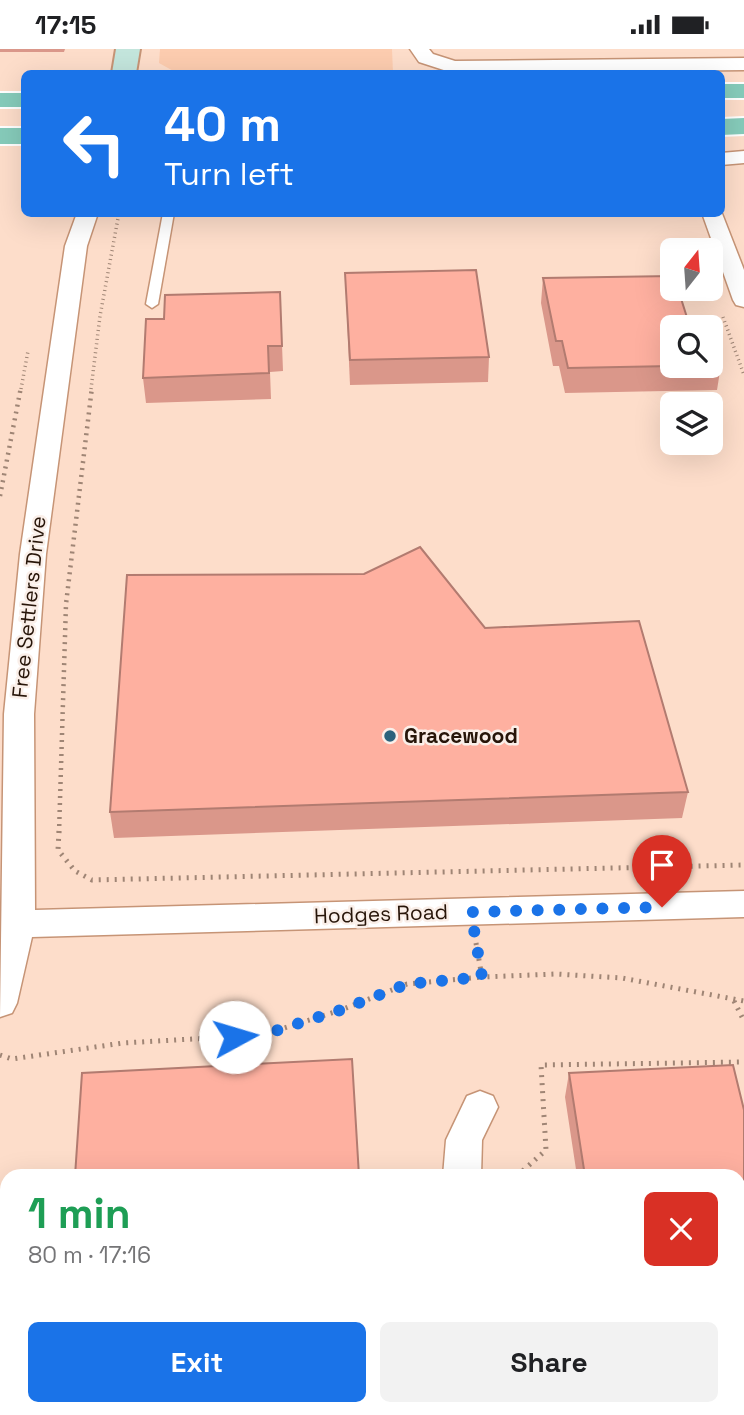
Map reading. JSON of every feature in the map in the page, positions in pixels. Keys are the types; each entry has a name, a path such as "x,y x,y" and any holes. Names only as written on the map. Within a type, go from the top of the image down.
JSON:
{"main road":[{"path":"725,91 744,91"},
{"path":"0,100 21,100"},
{"path":"725,127 744,127"},
{"path":"0,137 21,136"}],"street":[{"path":"124,70 128,49"},
{"path":"419,49 433,62 464,68 744,64"},
{"path":"725,159 744,157"},
{"name":"Free Settlers Drive","path":"0,1003 19,924 19,714 33,554 76,246 87,217"},
{"path":"713,217 744,300"},
{"name":"Hodges Road","path":"19,924 744,904"},
{"path":"462,1169 464,1140 480,1107"}],"lane":[{"path":"152,304 168,217"}],"path":[{"path":"118,217 100,316 66,604 58,850 75,871 92,880 744,865"},
{"path":"723,314 744,375"},
{"path":"471,912 482,977"},
{"path":"0,1055 12,1059 124,1043 262,1035 341,1010 407,984 482,977 556,974 622,978 744,1001"},
{"path":"734,1001 744,1021"},
{"path":"525,1169 546,1150 541,1065 744,1062"}],"shaded area":[{"path":"160,49 392,49 393,70 172,70 159,63"}],"building":[{"path":"476,270 489,357 350,360 345,273"},
{"path":"660,276 660,301 682,301 686,315 660,315 660,366 568,368 562,341 556,341 543,278"},
{"path":"280,292 282,346 268,346 269,373 143,378 146,319 164,319 165,295"},
{"name":"Gracewood","path":"420,547 485,628 639,621 688,792 110,812 127,575 364,574"},
{"path":"352,1059 359,1169 75,1169 82,1073"},
{"path":"733,1065 744,1110 744,1169 584,1169 569,1073"}],"place":[{"name":"Gracewood","path":"390,736"}],"route":[{"path":"235,1037 262,1035 341,1010 407,984 482,977 471,912 662,907"}]}
